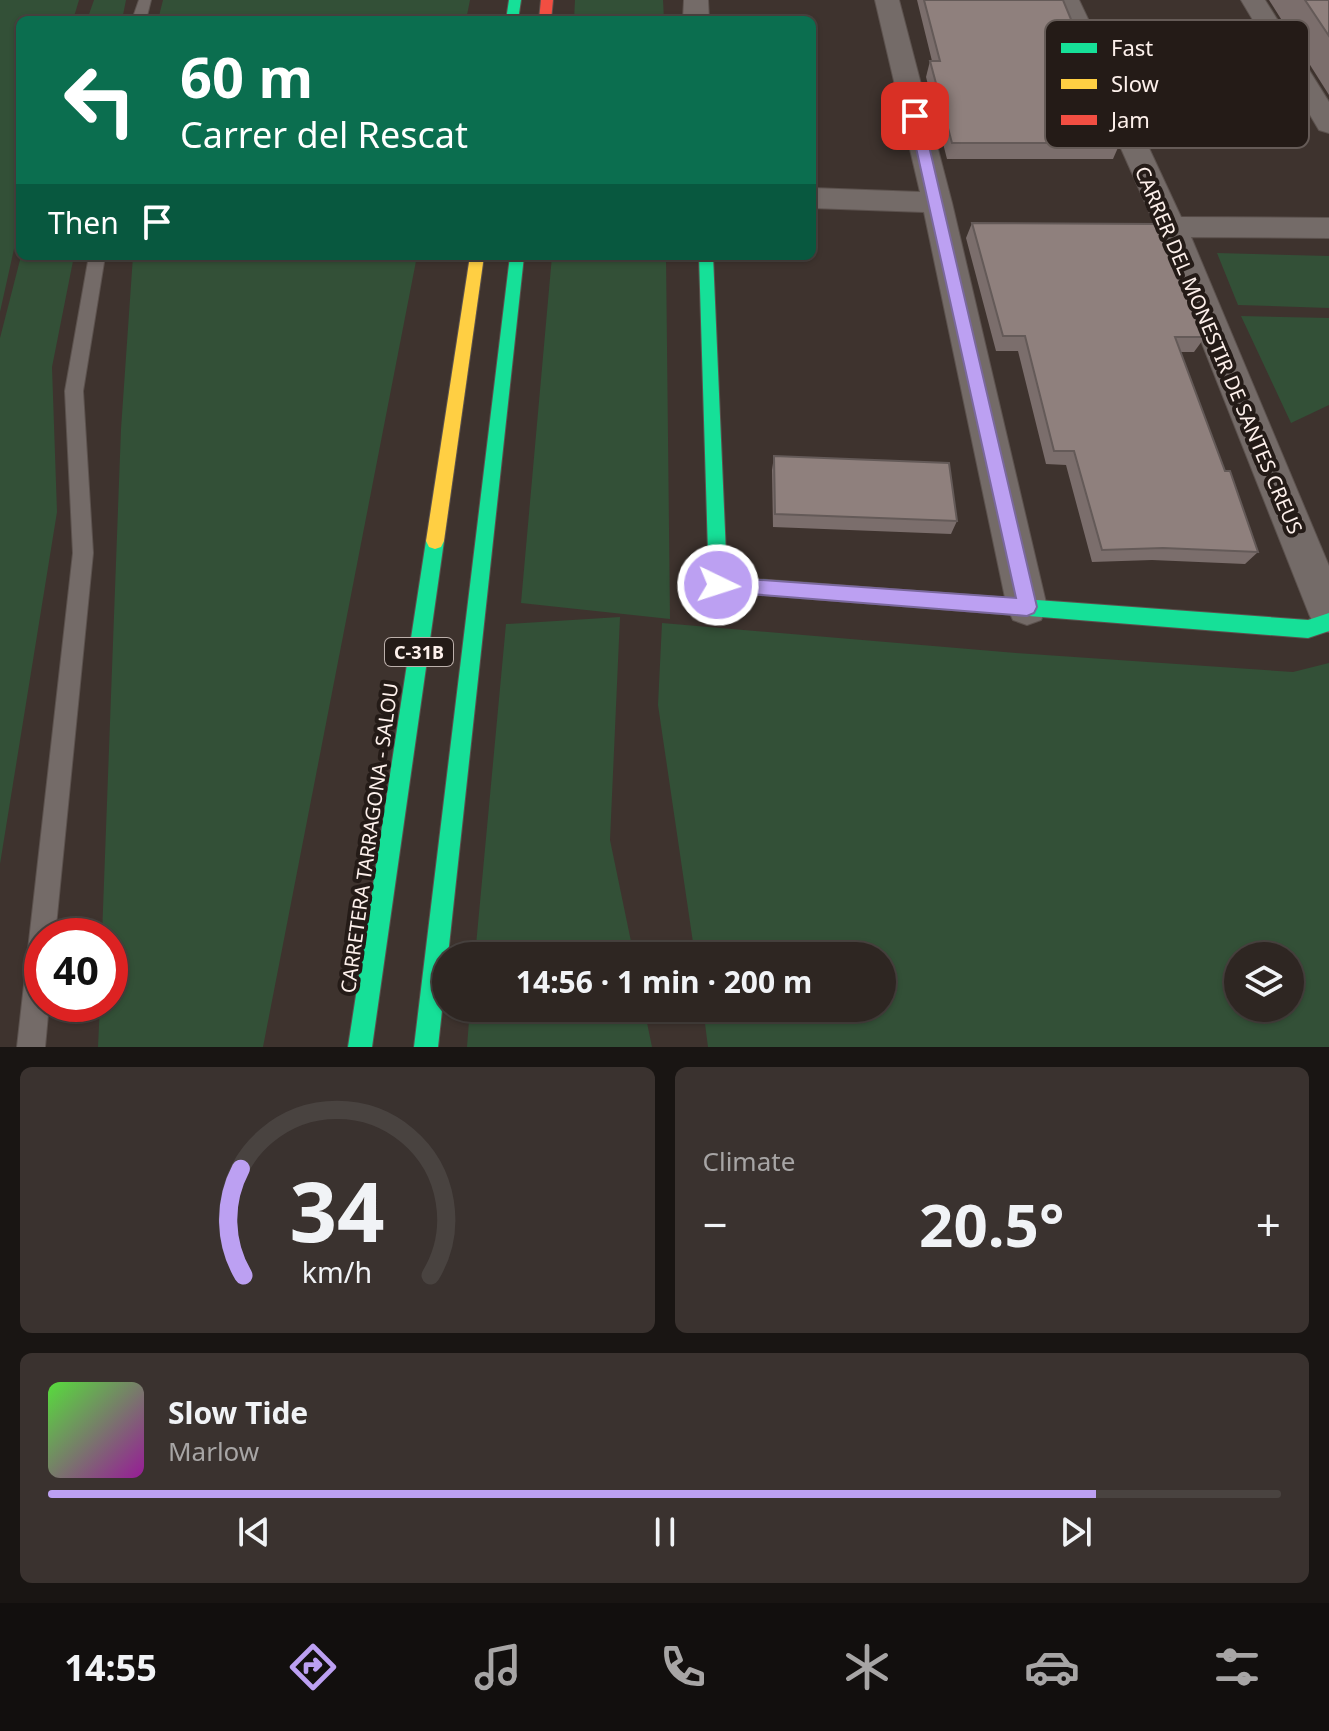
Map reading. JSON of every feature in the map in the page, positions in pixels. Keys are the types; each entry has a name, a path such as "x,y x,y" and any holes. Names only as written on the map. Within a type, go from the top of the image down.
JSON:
{"main road":[{"name":"CARRETERA TARRAGONA - SALOU","path":"360,1047 476,260"},
{"name":"C-31B","path":"426,1047 517,260"},
{"path":"706,260 718,585 1308,629 1326,620"}],"street":[{"path":"887,0 937,203 1027,607"},
{"name":"CARRER DEL MONESTIR DE SANTES CREUS","path":"1067,0 1076,20"},
{"path":"1253,0 1265,20"},
{"path":"1309,91 1329,124"},
{"name":"CARRER DEL MONESTIR DE SANTES CREUS","path":"1134,148 1171,227 1326,620"},
{"path":"816,198 937,203"},
{"path":"1171,227 1329,228"}],"lane":[{"path":"44,918 83,553 74,391 96,260"},
{"path":"31,1047 34,1022"}],"green space":[{"path":"0,0 79,0 74,16 16,16 16,240 0,312"},
{"path":"94,0 126,0 123,16 88,16"},
{"path":"163,0 470,0 467,16 159,16"},
{"path":"575,0 663,0 664,16 574,16"},
{"path":"1217,253 1329,256 1329,308 1238,305"},
{"path":"20,260 73,260 52,367 57,512 0,864 0,338"},
{"path":"133,260 416,260 263,1047 98,1047 99,1022 128,1022 128,918 103,918 121,429"},
{"path":"552,260 666,260 670,619 521,603"},
{"path":"1241,316 1329,318 1329,405 1291,423"},
{"path":"620,617 610,840 631,942 476,942 506,624"},
{"path":"662,623 1016,653 1293,672 1329,663 1329,1047 708,1047 705,1022 896,1022 896,942 693,942 658,705"},
{"path":"469,1022 647,1022 652,1047 467,1047"}],"building":[{"path":"924,0 1063,0 1071,20 1045,20 1045,143 952,143 930,61 940,61"},
{"path":"1305,0 1329,0 1329,36"},
{"path":"972,223 1158,224 1205,337 1175,337 1225,471 1230,471 1258,552 1163,548 1102,550 1074,451 1054,451 1025,336 1003,336"},
{"path":"774,456 949,463 957,521 775,514"}],"traffic: fast":[{"path":"513,16 515,0"},
{"path":"426,1047 517,260"},
{"path":"706,260 718,585 1308,629 1329,622"},
{"path":"360,1047 435,541"}],"traffic: slow":[{"path":"435,541 476,260"}],"traffic: jam":[{"path":"545,16 547,0"}],"route":[{"path":"718,585 1027,607 915,116"}]}
